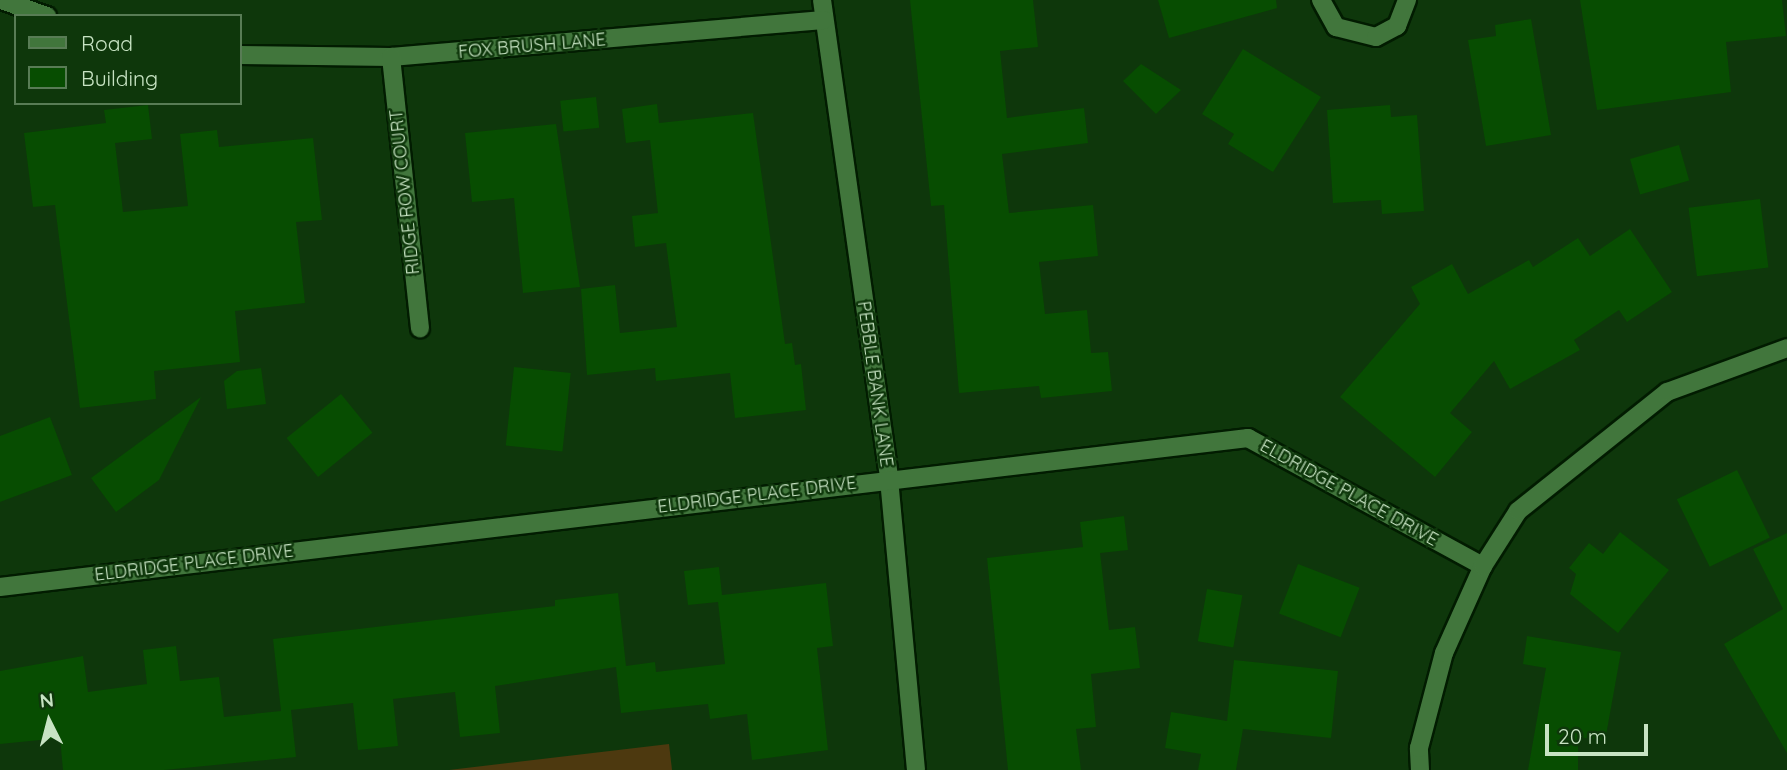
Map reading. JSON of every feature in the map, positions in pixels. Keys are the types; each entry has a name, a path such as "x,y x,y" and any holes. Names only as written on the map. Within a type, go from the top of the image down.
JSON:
{"street":[{"path":"1,0 41,14"},
{"name":"PEBBLE BANK LANE","path":"822,0 889,479 916,770"},
{"path":"1321,0 1336,27 1376,37 1397,26 1407,0"},
{"name":"FOX BRUSH LANE","path":"242,55 391,57 823,20"},
{"name":"RIDGE ROW COURT","path":"391,57 419,328"},
{"path":"1420,770 1419,748 1444,653 1483,566 1518,511 1667,392 1787,348"},
{"name":"ELDRIDGE PLACE DRIVE","path":"0,587 1248,438 1483,566"}],"shaded area":[{"path":"669,744 672,770 449,770"}],"building":[{"path":"910,0 1033,0 1038,47 1000,51 1007,118 1084,108 1088,143 1002,154 1009,213 1093,205 1098,256 1039,262 1045,314 1087,310 1091,353 1108,352 1112,391 1041,398 1039,386 959,393 944,205 931,206"},
{"path":"1158,0 1276,0 1277,8 1169,38"},
{"path":"1580,0 1782,0 1786,36 1726,42 1731,92 1597,110"},
{"path":"1531,19 1551,135 1486,146 1468,40 1496,36 1495,25"},
{"path":"1243,49 1321,97 1273,172 1228,144 1234,134 1202,114"},
{"path":"1141,64 1181,90 1156,114 1123,81"},
{"path":"596,97 599,128 563,132 560,101"},
{"path":"657,104 659,123 753,113 785,344 792,343 795,365 801,364 806,410 735,418 730,373 656,381 655,368 587,375 581,289 615,285 620,333 677,327 666,243 635,247 632,216 658,213 650,140 626,143 622,109"},
{"path":"148,105 152,139 115,143 123,212 188,206 180,134 217,130 219,147 313,138 322,220 296,222 305,303 235,311 240,362 154,371 156,399 80,408 55,205 33,207 24,133 106,123 104,110"},
{"path":"1390,105 1391,117 1417,115 1424,211 1382,214 1381,200 1333,203 1327,110"},
{"path":"556,124 580,287 523,293 514,198 472,202 465,133"},
{"path":"1679,145 1689,181 1640,195 1630,159"},
{"path":"1760,199 1768,267 1697,276 1689,208"},
{"path":"1630,229 1672,292 1627,322 1619,310 1574,340 1580,350 1510,389 1494,361 1450,413 1472,432 1435,477 1340,397 1420,304 1411,287 1452,264 1468,294 1529,260 1533,267 1578,238 1590,256"},
{"path":"514,367 571,373 562,452 506,446"},
{"path":"261,368 266,404 227,409 224,381 237,371"},
{"path":"341,394 372,433 318,477 287,438"},
{"path":"201,397 159,480 116,512 91,478"},
{"path":"50,417 72,475 0,502 0,436"},
{"path":"1737,470 1770,537 1710,567 1677,499"},
{"path":"1124,516 1128,550 1100,553 1109,630 1135,627 1140,668 1091,674 1096,727 1076,729 1081,770 1008,770 987,558 1083,547 1080,522"},
{"path":"1620,532 1669,570 1618,633 1570,594 1576,574 1569,568 1589,543 1603,554"},
{"path":"1787,533 1787,753 1724,644 1783,609 1753,549"},
{"path":"1298,564 1360,588 1341,637 1279,613"},
{"path":"719,567 722,595 826,583 833,646 817,648 828,750 752,760 747,714 710,719 708,704 621,713 616,667 495,686 500,733 460,737 455,692 393,699 398,746 358,750 353,703 291,710 296,757 164,770 63,770 60,738 0,744 0,671 83,656 88,692 147,684 143,650 176,646 180,681 219,677 224,717 281,711 273,639 555,606 555,600 618,593 626,666 655,662 656,672 725,664 718,602 688,605 684,571"},
{"path":"1207,589 1242,595 1233,647 1198,641"},
{"path":"1527,636 1621,652 1605,741 1578,737 1578,770 1528,770 1546,668 1523,664"},
{"path":"1234,660 1338,671 1331,738 1243,729 1236,770 1198,770 1201,754 1165,748 1171,712 1227,721"}]}
